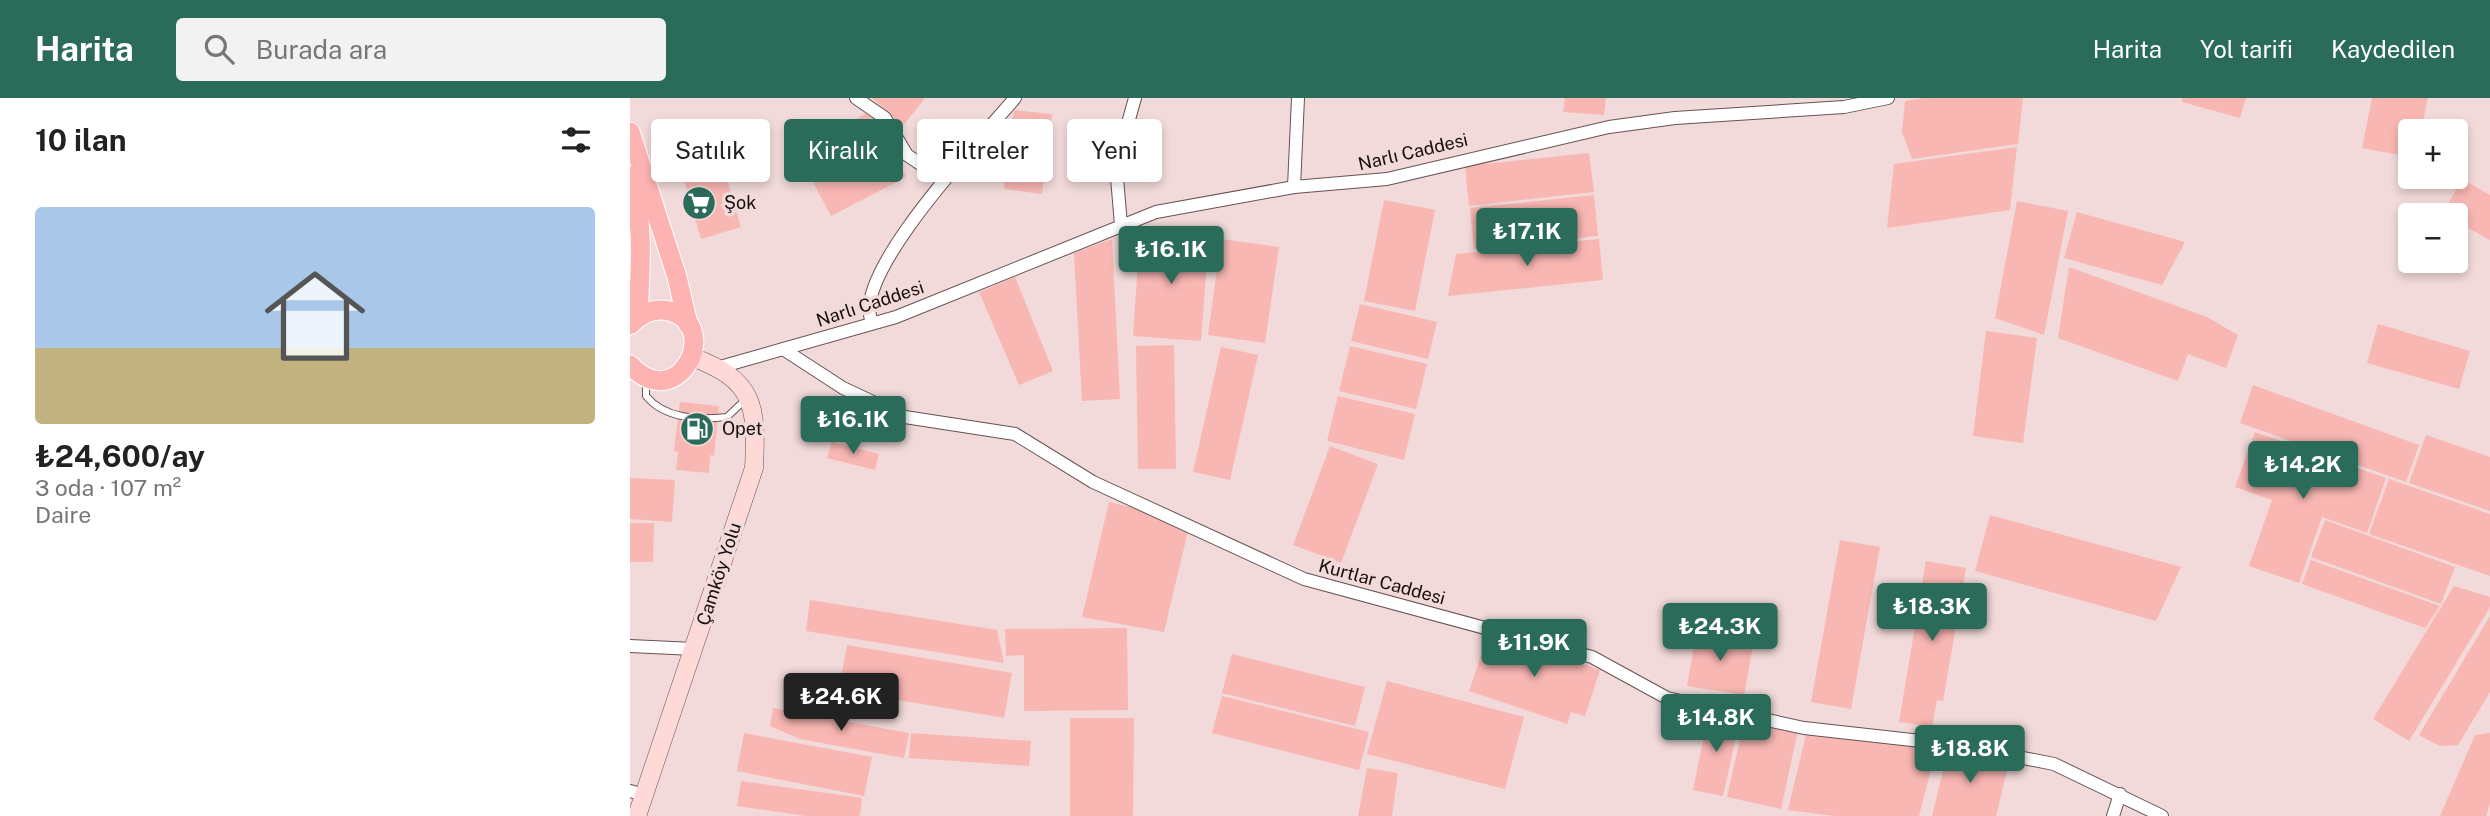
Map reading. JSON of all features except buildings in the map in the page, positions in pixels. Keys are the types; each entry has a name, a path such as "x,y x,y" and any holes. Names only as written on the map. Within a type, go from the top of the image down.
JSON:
{"main road":[{"path":"630,132 693,334 692,357 687,367 668,379 638,380 630,365"},
{"path":"630,176 636,194 641,255 632,322"},
{"path":"632,322 648,311 670,311 688,324"},
{"name":"Çamköy Yolu","path":"637,816 637,793 694,649 754,468 756,421 748,397 737,381 720,367 692,357"}],"street":[{"path":"856,98 886,118 907,155 917,162"},
{"path":"997,119 1015,98"},
{"path":"1121,225 1115,166 1135,98"},
{"path":"1294,187 1298,98"},
{"name":"Narlı Caddesi","path":"720,367 925,306 1156,212 1294,187 1387,178 1609,127 1675,118 1844,107 1888,98"},
{"path":"873,323 870,318 872,289 914,216 942,182"},
{"name":"Kurtlar Caddesi","path":"783,349 843,388 905,418 1015,434 1093,482 1304,579 1592,656 1667,698 1804,728 1957,745 2054,764 2162,816"},
{"path":"630,646 694,649"},
{"path":"2113,816 2120,794"}],"lane":[{"path":"638,380 646,396 659,410 695,418 727,417 748,397"}],"place":[{"name":"Şok","path":"699,203"},
{"name":"Opet","path":"697,429"}]}
